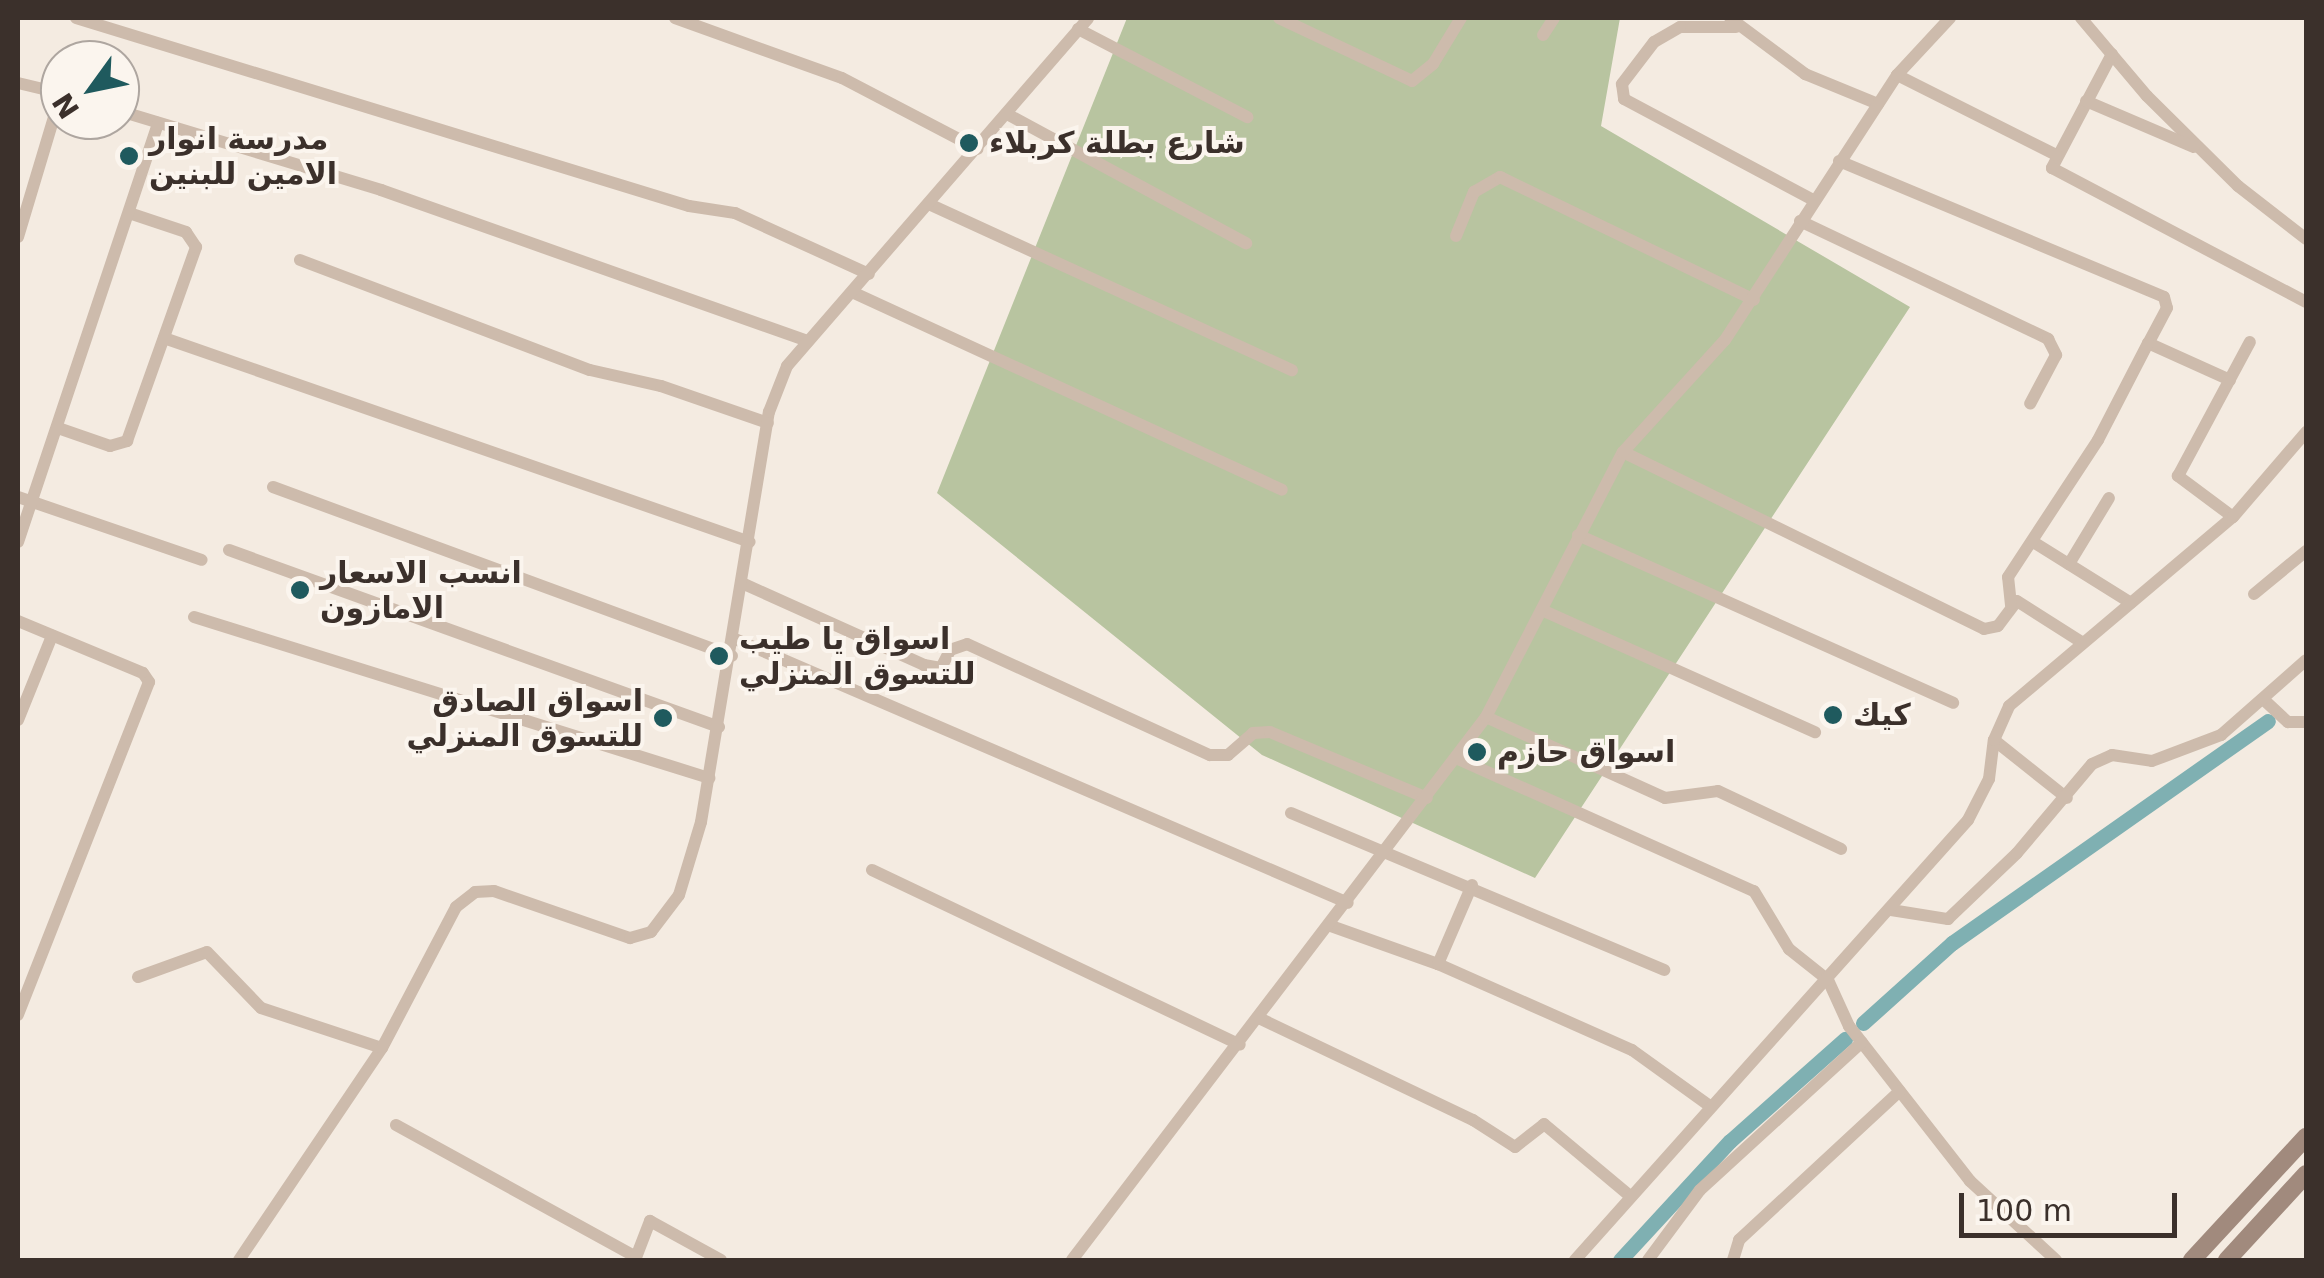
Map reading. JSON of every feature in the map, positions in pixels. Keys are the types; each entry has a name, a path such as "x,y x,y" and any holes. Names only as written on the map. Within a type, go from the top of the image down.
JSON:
{"main road":[{"path":"2192,1260 2306,1137"},
{"path":"2227,1260 2306,1174"}],"street":[{"path":"76,18 689,206 736,213 869,274"},
{"path":"674,18 842,78 978,149"},
{"path":"1280,18 1412,81 1433,64 1462,18"},
{"path":"1542,35 1554,18"},
{"path":"1072,1260 1261,1019 1486,717 1623,452 1754,300 1813,200 1897,75 1950,18"},
{"path":"2081,18 2202,150 2306,239"},
{"path":"1813,200 1624,99 1622,84 1654,42 1680,27 1733,22 1806,74 1878,104"},
{"path":"239,1260 382,1048 428,951 475,892 494,891 630,938 651,932 678,895 710,778 736,638 768,423 787,366 932,206 1083,23 1247,118"},
{"path":"2112,54 2052,168 2306,302"},
{"path":"1897,75 2056,156"},
{"path":"2086,101 2202,150"},
{"path":"1007,114 1246,243"},
{"path":"140,117 381,190 808,341"},
{"path":"18,542 158,123"},
{"path":"18,237 47,140"},
{"path":"1623,452 1984,628 1998,626 2011,604 2008,577 2035,543 2148,344 2166,308 2164,297 1839,161"},
{"path":"1456,236 1474,192 1500,177 1754,300"},
{"path":"932,206 1292,370"},
{"path":"58,428 110,446 128,441 196,247 186,232 129,213"},
{"path":"1800,222 2048,338 2056,354 2030,404"},
{"path":"300,260 590,370 661,386 768,423"},
{"path":"852,292 1282,490"},
{"path":"164,338 750,542"},
{"path":"2233,518 2178,476 2250,342"},
{"path":"2148,344 2230,380"},
{"path":"1575,1260 1892,910 1968,820 1990,779 1994,740 2009,706 2233,518 2306,432"},
{"path":"273,487 732,656"},
{"path":"18,497 202,560"},
{"path":"2069,564 2109,498"},
{"path":"1578,534 1952,703"},
{"path":"2035,543 2131,603"},
{"path":"229,550 719,727"},
{"path":"2254,594 2306,551"},
{"path":"744,584 924,665 941,668 950,650 967,644 1210,755 1228,755 1253,733 1270,732 1427,798"},
{"path":"2011,604 2023,602 2083,644"},
{"path":"1544,611 1815,732"},
{"path":"194,617 710,778"},
{"path":"18,621 143,673 148,692 18,1014"},
{"path":"18,720 52,636"},
{"path":"736,638 1348,903"},
{"path":"1892,910 1948,919 2067,798 2092,764 2112,755 2152,761 2220,735 2306,660"},
{"path":"2264,698 2288,722 2306,722"},
{"path":"1486,717 1666,798 1718,791 1841,849"},
{"path":"1994,740 2067,798"},
{"path":"1456,758 1754,890 1789,949 1828,980 1862,1042 1970,1181 2056,1260"},
{"path":"1291,813 1664,970"},
{"path":"872,870 1240,1045"},
{"path":"1438,964 1472,886"},
{"path":"1331,926 1438,964 1654,1060 1711,1106"},
{"path":"138,978 206,952 261,1008 382,1048"},
{"path":"1261,1019 1473,1120 1514,1147 1544,1124 1630,1196"},
{"path":"1648,1260 1700,1190 1862,1042"},
{"path":"1733,1260 1739,1240 1900,1091"},
{"path":"396,1125 636,1258 650,1221 721,1260"}],"green space":[{"path":"1127,18 1620,18 1601,126 1910,307 1535,878 1262,755 937,493"}],"waterway":[{"path":"1863,1023 1952,943 2268,721"},
{"path":"1620,1260 1730,1141 1845,1039"}],"place":[{"name":"شارع بطلة كربلاء","path":"969,143"},
{"name":"مدرسة انوار الامين للبنين","path":"129,156"},
{"name":"انسب الاسعار الامازون","path":"300,590"},
{"name":"اسواق يا طيب للتسوق المنزلي","path":"719,656"},
{"name":"كيك","path":"1833,715"},
{"name":"اسواق الصادق للتسوق المنزلي","path":"663,718"},
{"name":"اسواق حازم","path":"1477,752"}]}
